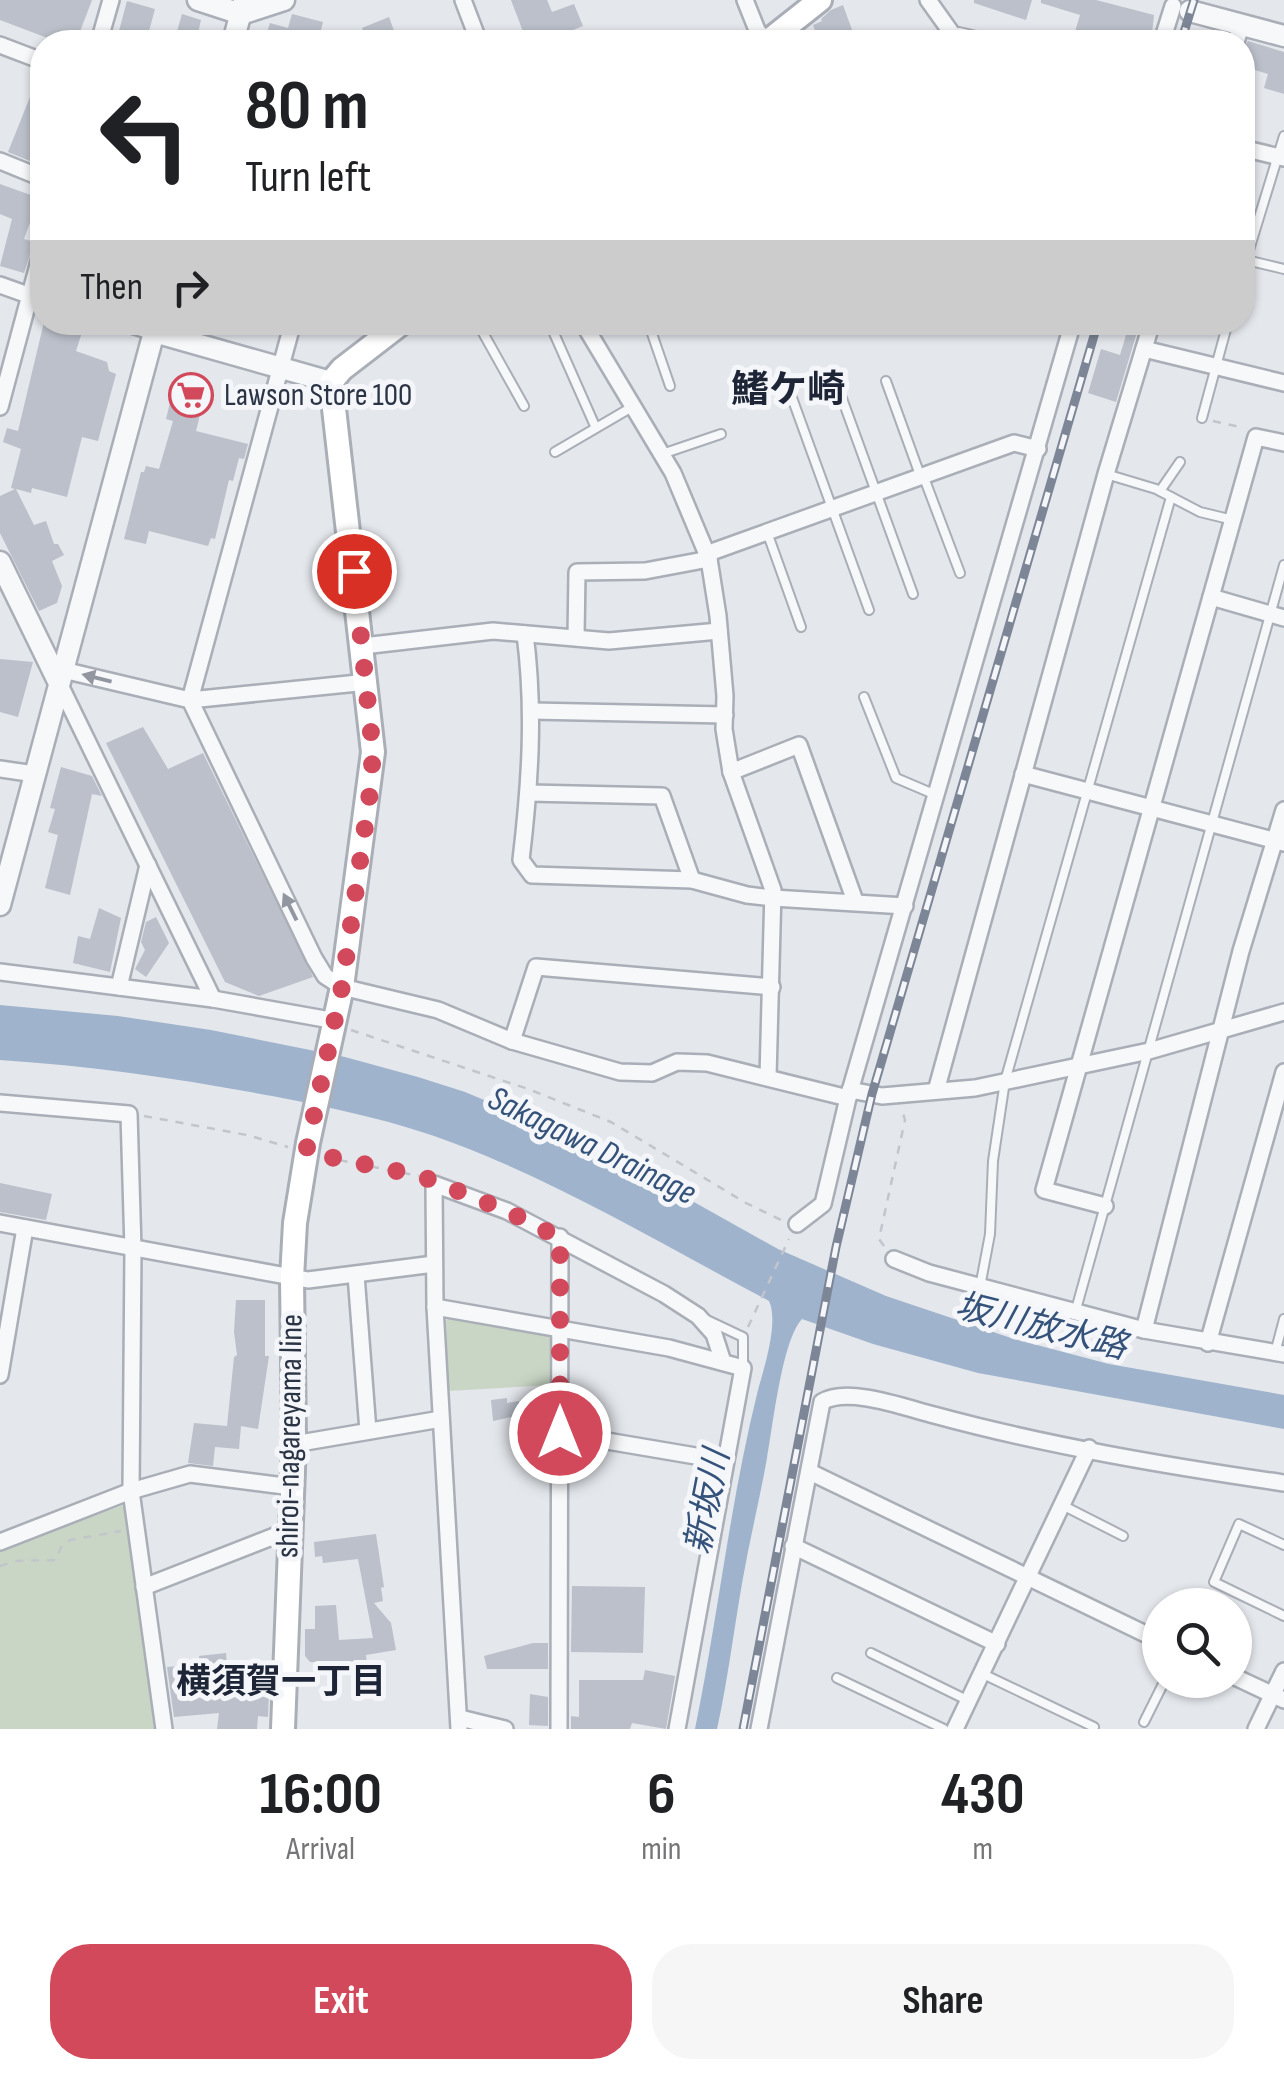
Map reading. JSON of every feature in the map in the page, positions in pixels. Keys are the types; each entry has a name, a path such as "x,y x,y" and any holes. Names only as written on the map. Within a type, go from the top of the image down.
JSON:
{"main road":[{"path":"782,30 820,0"},
{"path":"307,1148 338,1026 373,752 364,646 330,382 387,335"},
{"name":"shiroi-nagareyama line","path":"283,1729 294,1444 292,1278 295,1223 307,1148"}],"street":[{"path":"102,30 111,0"},
{"path":"198,0 243,7 284,0"},
{"path":"464,0 475,30"},
{"path":"746,0 757,30"},
{"path":"928,0 950,30"},
{"path":"1156,0 1229,30"},
{"path":"1168,30 1182,8"},
{"path":"1255,35 1284,36"},
{"path":"0,44 30,57"},
{"path":"1255,151 1281,157"},
{"path":"0,161 30,173"},
{"path":"0,285 30,296"},
{"path":"0,407 30,316"},
{"path":"0,905 154,335"},
{"path":"181,335 330,382"},
{"path":"290,335 190,700 325,976 342,987 438,1010 512,1042 620,1072 652,1073 676,1062 707,1063 849,1094 882,1096 1006,1082 1082,1062 1149,1051 1284,1012"},
{"path":"590,335 673,473 707,556 720,630 731,772 774,890 768,1077"},
{"path":"796,1224 824,1204 849,1094 1069,335"},
{"path":"936,1091 1148,335"},
{"path":"1144,348 1284,382"},
{"path":"1104,1206 1044,1190 1256,437 1284,443"},
{"path":"576,637 576,572 646,572 707,556 1014,443 1038,449"},
{"path":"0,562 61,677 213,1000"},
{"path":"1211,597 1277,616"},
{"path":"364,646 493,631 609,640 720,630"},
{"path":"525,634 532,711 529,793 521,860 532,874 692,880 773,898 905,906"},
{"path":"61,677 190,700 368,682"},
{"path":"532,711 725,715"},
{"path":"731,772 800,746 855,901"},
{"path":"0,769 35,774"},
{"path":"1023,774 1280,842"},
{"path":"529,793 662,796 692,880"},
{"path":"1144,1330 1241,951 1280,842 1284,810"},
{"path":"118,987 148,864"},
{"path":"512,1042 536,967 772,987"},
{"path":"0,972 213,1000 338,1026"},
{"path":"1208,1342 1284,1072"},
{"path":"0,1103 129,1114 133,1248 131,1491 164,1729"},
{"path":"505,1729 459,1724 435,1306 434,1184 507,1211 698,1316 714,1334 723,1362"},
{"path":"0,1223 292,1278 356,1275 434,1264"},
{"path":"0,1375 25,1228"},
{"path":"558,1729 560,1238"},
{"path":"894,1259 980,1287 1144,1330 1280,1353"},
{"path":"356,1275 368,1431"},
{"path":"435,1306 561,1328 743,1368 677,1729"},
{"path":"759,1729 822,1402 834,1395 881,1401 968,1424 1284,1483"},
{"path":"294,1444 441,1419"},
{"path":"560,1433 725,1461"},
{"path":"955,1729 1089,1448"},
{"path":"810,1472 1142,1632"},
{"path":"0,1542 131,1491 190,1474 292,1488"},
{"path":"144,1587 290,1530"},
{"path":"794,1546 997,1644"},
{"path":"1256,1729 1278,1697 1284,1670"},
{"path":"1252,1684 1278,1697"}],"lane":[{"path":"1255,229 1281,157 1284,136"},
{"path":"1255,262 1284,269"},
{"path":"484,335 524,406"},
{"path":"555,335 595,426"},
{"path":"652,335 670,386"},
{"path":"1202,418 1225,335"},
{"path":"835,378 913,594"},
{"path":"886,381 960,573"},
{"path":"791,395 869,610"},
{"path":"554,452 632,407"},
{"path":"662,454 721,434"},
{"path":"1160,491 1180,462"},
{"path":"1106,474 1160,491 1200,512 1232,520"},
{"path":"980,1287 990,1234 993,1162 1006,1082 1171,497"},
{"path":"767,532 800,627"},
{"path":"1075,1313 1212,823 1277,616 1284,565"},
{"path":"864,697 896,778 937,796"},
{"path":"698,1316 743,1337 743,1368"},
{"path":"1280,1353 1284,1319"},
{"path":"1064,1506 1123,1536"},
{"path":"1284,1546 1240,1524 1214,1582 1284,1616"},
{"path":"870,1653 969,1701"},
{"path":"983,1674 1094,1727"},
{"path":"836,1678 944,1729"},
{"path":"1144,1722 1156,1698"}],"path":[{"path":"1202,418 1255,431 1256,437"},
{"path":"338,1026 528,1089 611,1122 746,1203 796,1224 743,1337"},
{"path":"894,1259 879,1239 906,1120 896,1094"},
{"path":"129,1114 307,1148 421,1176 434,1184"},
{"path":"0,1566 14,1562 57,1562 62,1545 70,1540 136,1528"}],"green space":[{"path":"453,1317 548,1334 552,1339 551,1385 448,1391 446,1320"},
{"path":"124,1505 159,1729 0,1729 0,1550"}],"water":[{"name":"Sakagawa Drainage","path":"0,1005 211,1030 345,1057 465,1092 594,1146 778,1249 886,1296 1014,1339 1109,1364 1284,1395 1284,1429 978,1373 873,1344 802,1319 789,1345 779,1384 717,1729 695,1729 748,1432 770,1345 769,1301 537,1179 411,1128 318,1105 204,1084 0,1060"}],"building":[{"path":"0,0 92,0 81,30 30,31 0,20"},
{"path":"511,0 547,0 552,12 574,4 583,26 573,30 522,30"},
{"path":"974,0 1032,0 1026,20"},
{"path":"1096,0 1154,15 1152,30 1076,30 1080,15 1041,3"},
{"path":"127,1 155,9 149,30 119,30"},
{"path":"843,5 852,30 815,30 813,25"},
{"path":"182,14 201,20 199,30 177,30"},
{"path":"292,14 323,22 321,30 268,30 270,23 288,28"},
{"path":"389,17 394,30 363,30"},
{"path":"1255,43 1284,52 1284,94 1264,88 1268,74 1255,70"},
{"path":"30,97 30,161 8,152"},
{"path":"0,184 30,195 30,223 24,239 30,241 30,254 24,273 0,266 12,219 0,214"},
{"path":"41,335 81,335 76,351 107,362 109,371 116,374 98,441 82,437 67,497 32,488 31,493 16,489 34,525 46,521 54,544 64,555 52,561 62,586 57,603 39,611 0,533 0,496 15,489 11,488 21,449 3,442 7,428 18,431"},
{"path":"1126,335 1136,335 1116,402 1088,393 1101,349 1120,355"},
{"path":"176,378 207,387 196,431 248,444 244,459 239,458 233,481 229,480 215,539 211,538 208,546 149,531 146,544 124,539 141,472 146,466 159,469 173,421 166,419"},
{"path":"0,659 33,662 18,717 0,712"},
{"path":"143,727 168,769 203,753 313,977 259,996 225,982 106,743"},
{"path":"61,767 92,776 102,796 92,794 70,895 45,888 58,835 48,832"},
{"path":"99,908 121,918 110,972 73,963 78,936 90,939"},
{"path":"156,917 169,943 146,977 135,969 145,950 141,942 146,922"},
{"path":"0,1183 52,1194 46,1220 0,1212"},
{"path":"236,1300 265,1300 265,1356 269,1356 258,1429 241,1426 239,1449 215,1447 213,1466 188,1463 194,1423 227,1426 237,1355"},
{"path":"507,1398 507,1403 519,1401 520,1415 493,1421 491,1400"},
{"path":"376,1534 384,1587 383,1601 374,1603 391,1623 396,1650 366,1655 367,1664 310,1662 305,1656 305,1629 315,1629 315,1606 336,1605 339,1640 373,1638 358,1559 323,1563 322,1556 315,1557 314,1542"},
{"path":"572,1586 645,1587 643,1653 571,1652"},
{"path":"548,1643 548,1669 487,1669 484,1656"},
{"path":"226,1653 227,1666 270,1668 268,1717 258,1716 257,1729 217,1729 219,1713 174,1717 167,1667 200,1664 199,1656"},
{"path":"645,1670 675,1676 666,1729 632,1723 630,1729 571,1729 571,1716 579,1717 579,1680 643,1680"},
{"path":"530,1694 548,1697 548,1726 529,1725"}],"railway":[{"path":"1185,30 1194,0"},
{"path":"743,1729 836,1247 872,1094 1094,335"}],"place":[{"name":"Lawson Store 100","path":"191,395"}],"district":[{"name":"鰭ケ崎","path":"788,390"},
{"name":"横須賀一丁目","path":"281,1682"}],"route":[{"path":"354,571 368,682 373,752 370,792 342,987 306,1152 421,1176 507,1211 560,1238 560,1433"}],"water label":[{"name":"坂川放水路","path":"1041,1327"},
{"name":"新坂川","path":"708,1502"}]}
